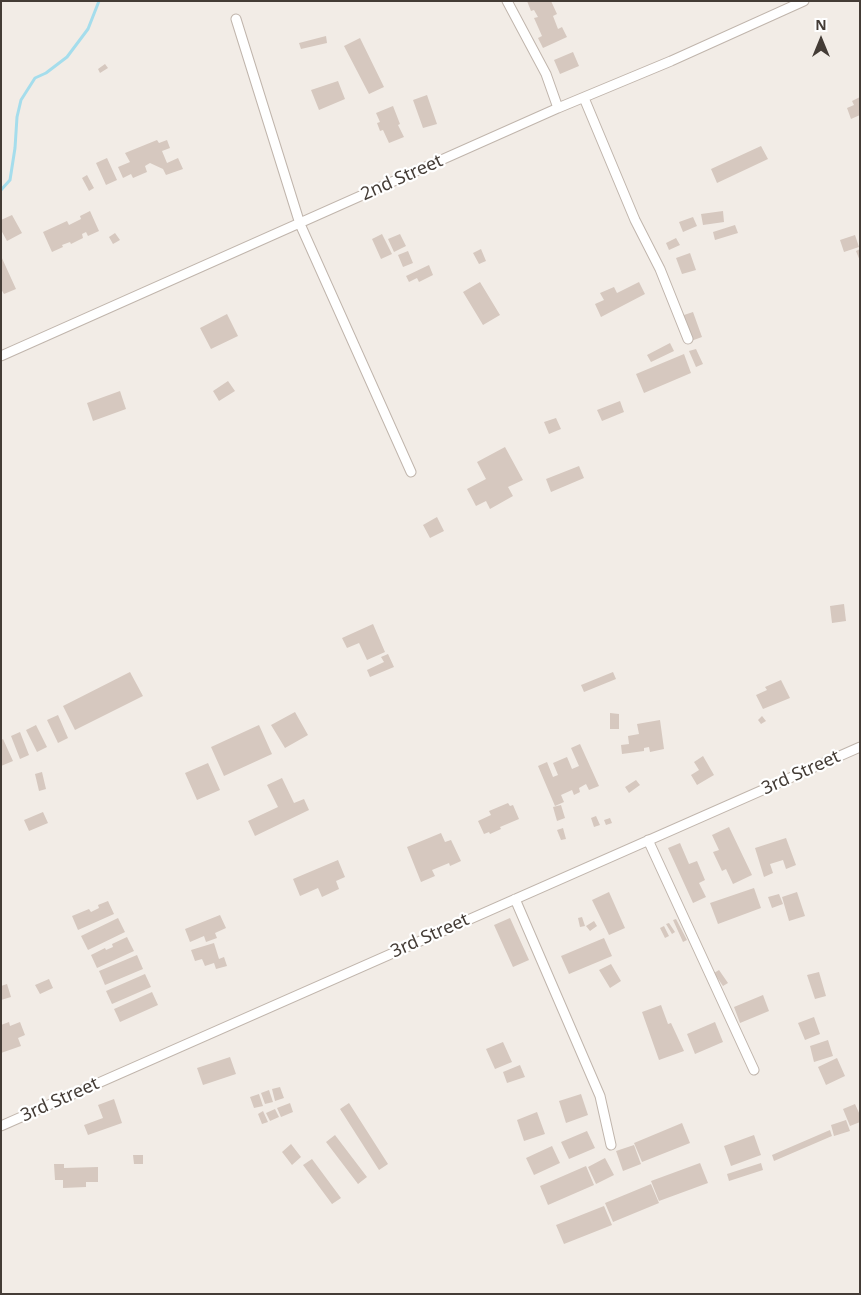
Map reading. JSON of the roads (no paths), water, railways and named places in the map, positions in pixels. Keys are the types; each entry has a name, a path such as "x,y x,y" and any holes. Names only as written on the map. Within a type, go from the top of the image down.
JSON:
{"street":[{"path":"508,1 546,74 558,108"},
{"name":"2nd Street","path":"1,356 558,108 804,1"},
{"path":"236,19 300,224 411,472"},
{"path":"584,98 635,220 663,277 688,339"},
{"name":"3rd Street","path":"1,1126 860,747"},
{"path":"648,840 754,1070"},
{"path":"515,899 600,1096 611,1145"}],"waterway":[{"path":"1,190 10,180 17,117 21,100 35,78 46,73 67,57 88,29 99,1"}]}
